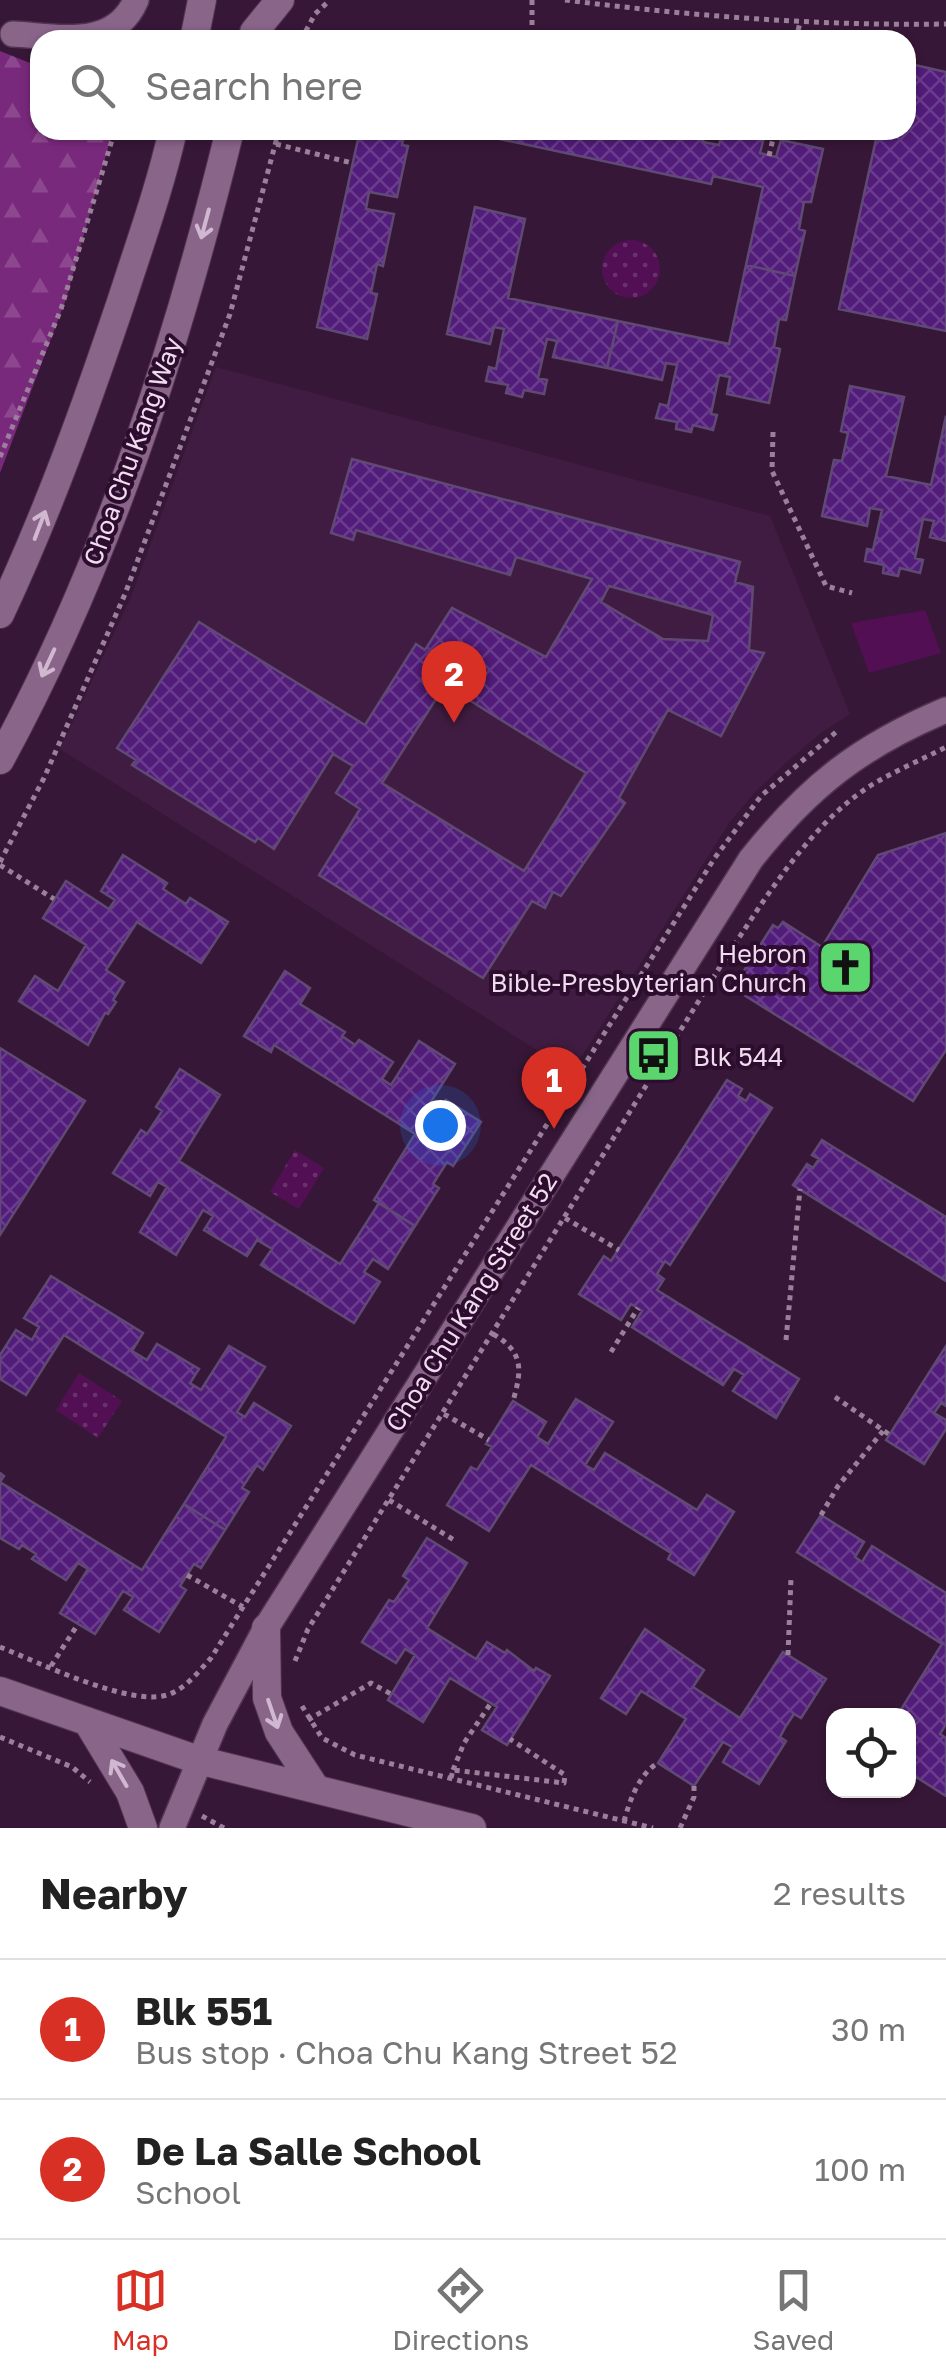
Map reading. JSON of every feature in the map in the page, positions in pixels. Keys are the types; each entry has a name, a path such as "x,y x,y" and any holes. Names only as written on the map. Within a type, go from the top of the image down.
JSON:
{"main road":[{"path":"196,30 202,0"},
{"path":"254,30 262,0"},
{"path":"258,30 280,0"},
{"path":"0,614 34,540 92,388 158,192 168,140"},
{"name":"Choa Chu Kang Way","path":"0,760 73,609 114,509 180,320 227,140"},
{"path":"266,1628 267,1698 279,1732 316,1789"},
{"path":"0,1691 198,1760 472,1828"},
{"path":"87,1721 130,1792 143,1828"}],"street":[{"path":"111,30 136,0"},
{"path":"6,31 30,40"},
{"name":"Choa Chu Kang Street 52","path":"172,1828 198,1760 266,1628 751,859 788,813 848,760 890,735 946,710"}],"path":[{"path":"306,30 315,14 330,0"},
{"path":"532,0 532,30"},
{"path":"565,0 698,16 895,26 946,24"},
{"path":"798,30 800,22"},
{"path":"0,457 61,309 112,140"},
{"path":"54,899 0,864 44,778 125,594 230,314 277,140"},
{"path":"770,156 774,140"},
{"path":"276,144 352,164"},
{"path":"773,432 772,471 826,586 852,593"},
{"path":"0,1648 128,1696 169,1694 189,1681 211,1658 714,859 761,796 836,732"},
{"path":"295,1675 296,1658 308,1629 718,970 779,880 828,822 868,787 946,747"},
{"path":"786,1340 800,1190"},
{"path":"565,1218 619,1250"},
{"path":"610,1352 638,1308"},
{"path":"493,1334 516,1355 521,1375 513,1401"},
{"path":"821,1514 838,1486 886,1433 835,1397"},
{"path":"443,1413 488,1440"},
{"path":"388,1500 454,1540"},
{"path":"186,1574 243,1607"},
{"path":"788,1655 790,1578"},
{"path":"50,1666 78,1624"},
{"path":"308,1720 371,1683 391,1694"},
{"path":"295,1691 308,1720 322,1738 355,1755 653,1828"},
{"path":"451,1778 464,1743 491,1703"},
{"path":"0,1736 72,1767 94,1785"},
{"path":"454,1770 564,1782 565,1775 510,1739"},
{"path":"624,1821 648,1769 658,1763"},
{"path":"680,1828 694,1797 694,1786"}],"shaded area":[{"path":"631,240 652,248 660,269 652,290 631,298 610,290 602,269 610,248"},
{"path":"216,367 770,516 850,714 789,760 729,823 572,1072 60,749 131,597"},
{"path":"925,610 941,653 869,673 851,623"},
{"path":"295,1150 324,1168 299,1209 270,1192"},
{"path":"79,1373 122,1401 98,1438 56,1410"}],"green space":[{"path":"0,51 30,63 30,140 110,140 66,299 0,473"}],"building":[{"path":"916,65 946,72 946,331 839,309 876,140 916,140"},
{"path":"358,140 403,140 402,145 408,146 397,197 369,192 366,209 394,214 383,266 377,264 371,293 377,294 367,339 317,327"},
{"path":"504,140 703,140 719,145 720,140 763,140 760,153 776,157 781,140 823,149 811,202 804,202 799,229 805,231 795,276 746,265 763,187 713,176 711,184"},
{"path":"475,207 525,219 508,298 618,321 607,368 553,357 557,341 547,339 538,378 547,380 544,394 524,390 522,397 506,393 508,385 486,381 489,367 496,369 504,329 494,327 490,344 447,334"},
{"path":"746,265 795,276 786,320 779,319 774,347 780,349 769,403 727,394 730,377 719,375 711,414 717,415 713,430 693,425 691,432 676,429 677,422 656,418 660,404 668,406 677,365 666,363 662,380 607,368 618,321 729,344"},
{"path":"850,386 904,397 886,476 931,485 946,416 946,541 930,537 934,521 923,519 915,558 923,560 920,573 900,568 898,576 883,573 884,565 865,561 867,549 873,550 882,510 870,508 867,526 822,516 834,460 842,461 848,433 841,431"},
{"path":"352,459 740,562 735,582 753,587 749,650 764,653 721,736 668,710 619,798 625,803 561,896 553,892 545,908 532,901 483,978 319,875 360,809 336,793 353,766 333,754 274,849 258,838 255,842 132,765 136,760 117,748 199,622 365,725 416,644 425,650 452,608 546,657 592,579 516,557 510,575 356,530 353,540 331,533","holes":["609,586 713,615 708,641 663,639 601,602","445,685 586,773 524,871 382,783"]},
{"name":"Hebron Bible-Presbyterian Church","path":"946,833 946,1050 913,1101 733,988 773,925 778,928 783,922 822,947 878,855"},
{"path":"123,855 167,883 163,889 186,904 190,898 228,922 201,963 137,922 106,970 124,982 88,1045 19,1001 35,976 58,991 86,945 43,918 66,881 109,909 115,900 101,891"},
{"path":"285,971 310,988 300,1004 345,1032 342,1036 355,1045 359,1040 393,1062 382,1079 391,1085 419,1041 455,1064 427,1108 437,1114 446,1100 481,1122 453,1166 447,1162 433,1184 439,1188 415,1226 374,1200 415,1134 274,1045 271,1052 244,1036"},
{"path":"0,1048 85,1101 0,1235"},
{"path":"180,1069 220,1095 179,1161 340,1264 379,1203 415,1226 388,1269 373,1259 364,1272 380,1282 354,1323 261,1265 272,1249 257,1240 247,1256 204,1230 213,1216 203,1210 176,1255 140,1232 167,1187 158,1182 150,1196 113,1173 141,1130 147,1134 162,1111 156,1107"},
{"path":"727,1080 742,1089 738,1096 746,1101 750,1094 772,1108 670,1265 665,1261 657,1274 664,1279 657,1290 799,1379 776,1418 733,1391 744,1375 734,1369 723,1385 632,1327 642,1311 631,1304 621,1320 579,1294 604,1256 611,1261"},
{"path":"822,1140 946,1217 946,1281 793,1185 807,1164 813,1168 819,1159 812,1155"},
{"path":"51,1276 143,1333 132,1351 147,1360 157,1344 199,1369 190,1383 201,1390 229,1346 265,1367 237,1412 245,1417 254,1403 291,1426 263,1470 257,1465 242,1488 249,1492 225,1530 184,1504 226,1437 64,1335 26,1395 0,1379 0,1355 16,1330 32,1340 39,1327 24,1318"},
{"path":"946,1346 946,1406 941,1403 934,1413 946,1420 946,1429 924,1464 886,1440"},
{"path":"576,1399 613,1422 585,1465 594,1470 605,1453 697,1510 707,1495 734,1512 694,1575 668,1559 671,1553 531,1465 489,1531 447,1505 471,1467 477,1470 492,1447 486,1444 513,1401 546,1422 537,1437 548,1444"},
{"path":"0,1482 142,1570 184,1504 225,1530 201,1568 194,1564 180,1586 186,1590 159,1632 124,1610 133,1597 123,1591 95,1634 60,1613 88,1569 78,1563 66,1580 32,1559 36,1554 22,1545 19,1549 0,1538"},
{"path":"821,1515 864,1542 855,1557 862,1562 872,1546 946,1593 946,1724 940,1734 946,1738 946,1796 916,1777 916,1708 902,1708 942,1644 797,1552"},
{"path":"427,1538 467,1563 427,1628 476,1659 487,1642 505,1653 507,1650 534,1671 536,1668 550,1676 507,1745 482,1730 497,1707 450,1678 423,1722 388,1700 415,1655 405,1649 396,1663 362,1642 389,1600 394,1602 409,1580 403,1576"},
{"path":"645,1629 704,1670 693,1687 740,1718 783,1652 826,1679 801,1718 794,1714 786,1726 780,1737 786,1741 759,1784 723,1762 732,1747 723,1742 694,1786 658,1763 686,1719 641,1691 626,1714 601,1698"}],"place":[{"name":"De La Salle School","path":"454,723"},
{"name":"Hebron Bible-Presbyterian Church","path":"846,967"},
{"name":"Blk 544","path":"654,1056"},
{"name":"Blk 551","path":"554,1129"}]}
